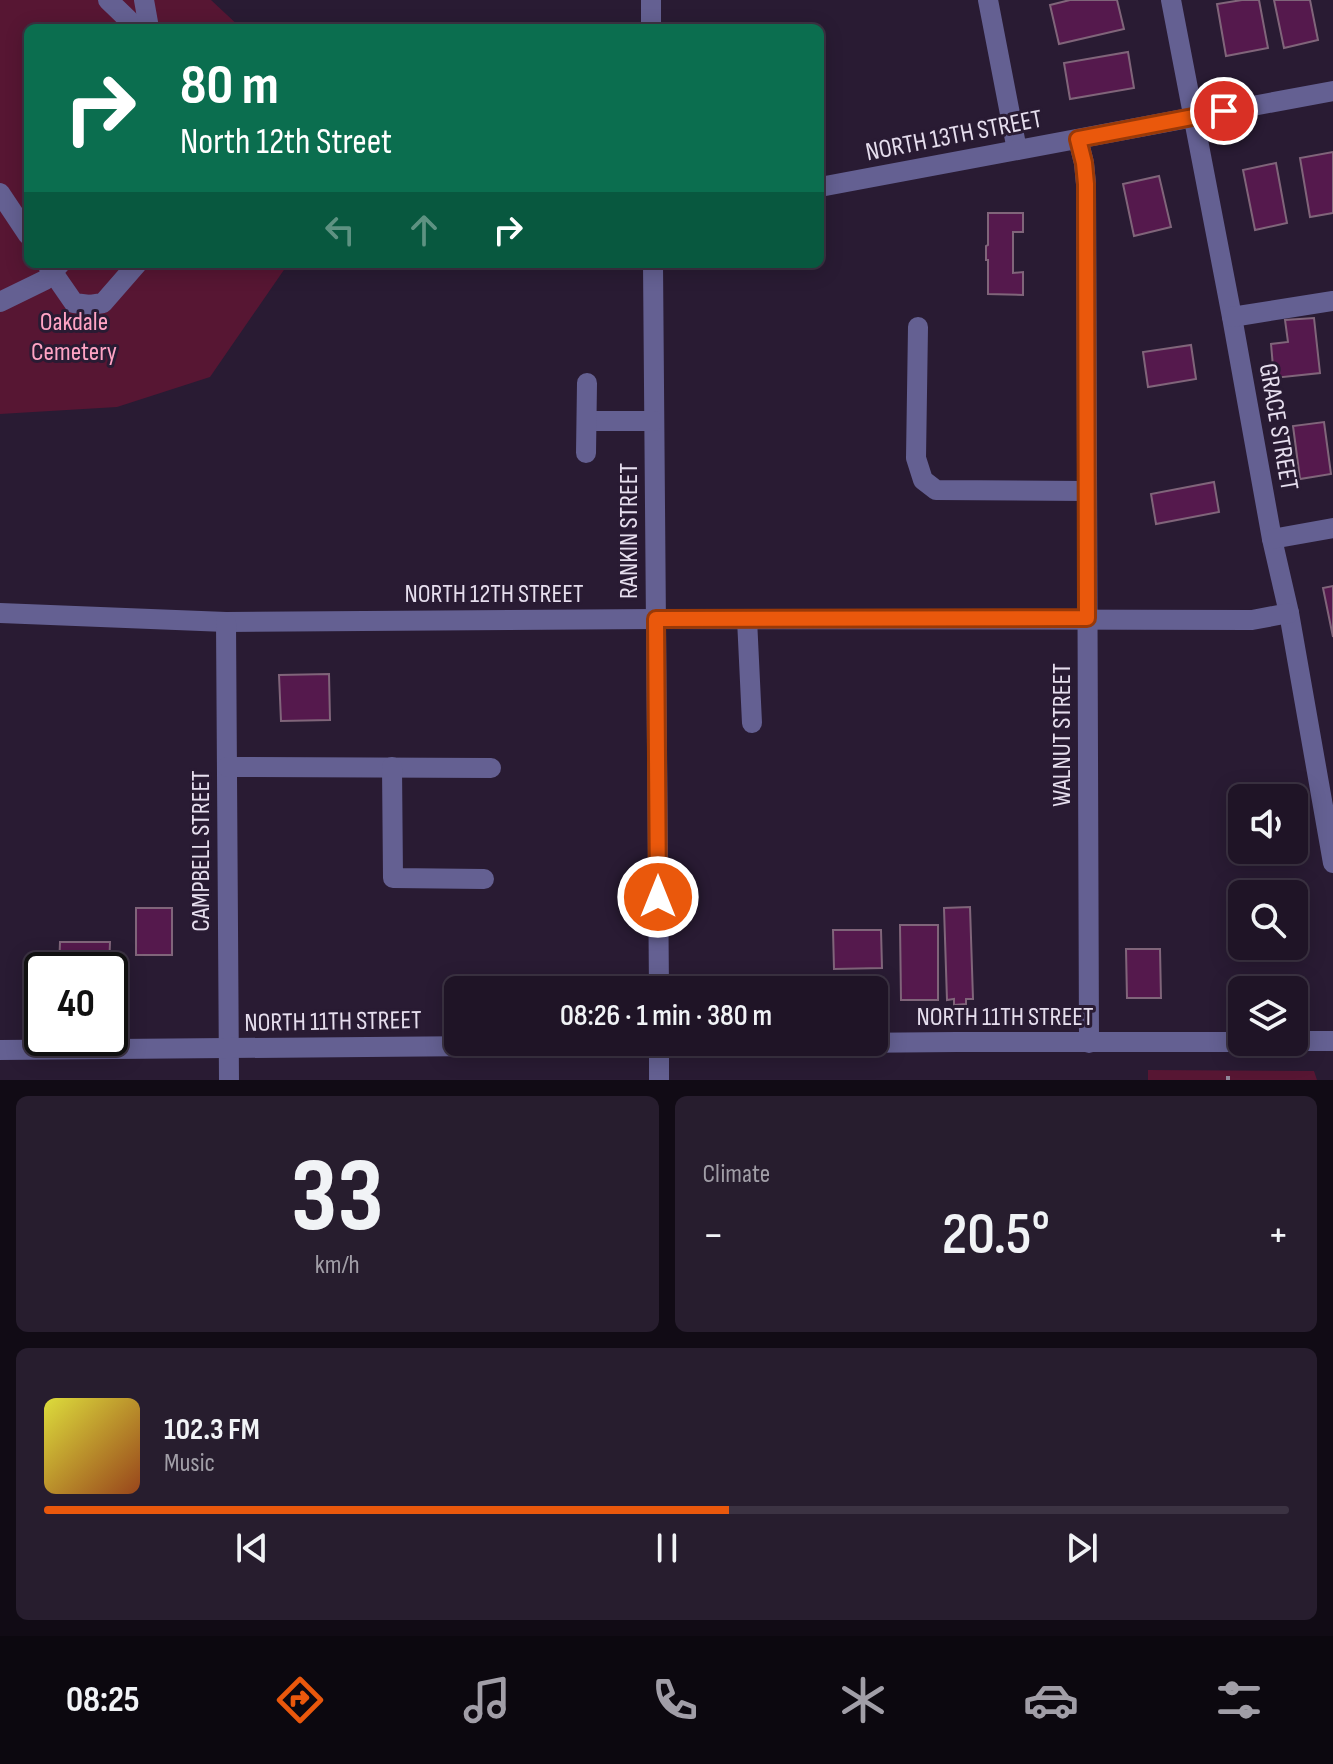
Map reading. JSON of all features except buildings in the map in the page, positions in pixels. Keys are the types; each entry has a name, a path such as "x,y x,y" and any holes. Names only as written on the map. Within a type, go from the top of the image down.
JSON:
{"street":[{"path":"108,0 133,24"},
{"path":"144,0 148,24"},
{"path":"651,0 651,24"},
{"path":"988,0 1017,150"},
{"name":"GRACE STREET","path":"1171,0 1272,539 1289,613 1333,863"},
{"name":"NORTH 13TH STREET","path":"824,186 1333,91"},
{"name":"WALNUT STREET","path":"1078,139 1086,184 1089,1043"},
{"path":"0,193 24,229"},
{"path":"0,302 45,280 52,268"},
{"path":"54,268 74,303 90,305 103,303 134,268"},
{"name":"RANKIN STREET","path":"653,268 659,976"},
{"path":"1232,317 1333,301"},
{"path":"918,327 916,458 923,480 936,490 1087,491"},
{"path":"586,453 587,383"},
{"path":"587,421 654,421"},
{"path":"1272,539 1333,528"},
{"name":"NORTH 12TH STREET","path":"0,613 226,622 1252,620 1289,613"},
{"path":"747,619 752,723"},
{"name":"CAMPBELL STREET","path":"226,622 229,1080"},
{"path":"227,767 491,768"},
{"path":"392,767 393,878 484,879"},
{"path":"1308,1041 1333,1041"},
{"name":"NORTH 11TH STREET","path":"888,1042 1228,1042"},
{"name":"NORTH 11TH STREET","path":"0,1050 444,1046"},
{"path":"659,1056 659,1080"}],"green space":[{"name":"Oakdale Cemetery","path":"0,0 211,0 237,24 24,24 24,268 285,268 210,377 117,407 0,414"},
{"path":"1148,1070 1314,1071 1317,1080 1148,1080"}],"route":[{"path":"658,897 656,619 1087,618 1086,184 1078,139 1224,111"}]}
